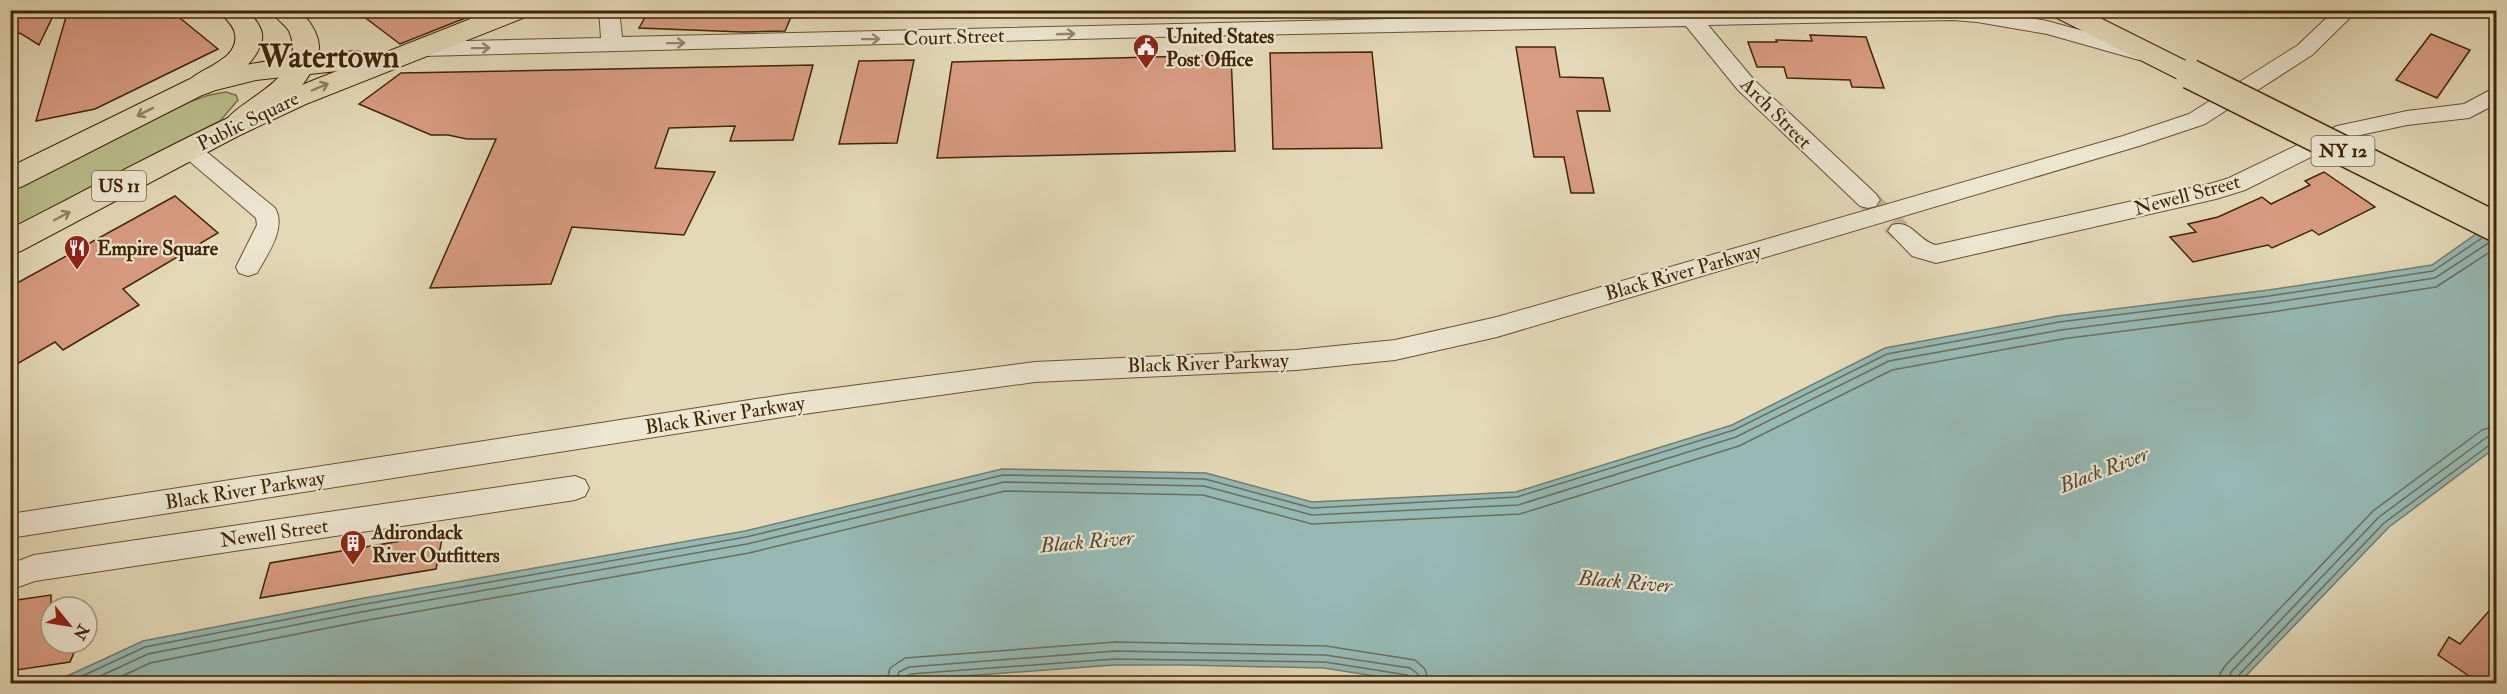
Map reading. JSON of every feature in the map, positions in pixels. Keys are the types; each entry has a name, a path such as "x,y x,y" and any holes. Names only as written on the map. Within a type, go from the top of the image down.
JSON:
{"main road":[{"path":"232,10 246,22 250,31 252,61"},
{"path":"283,10 301,29 304,40 300,66"},
{"path":"423,49 519,10"},
{"path":"2062,10 2159,59"},
{"name":"Public Square","path":"10,180 252,61 300,66 390,56 423,49"},
{"name":"Public Square","path":"10,243 228,129 325,85 423,49"},
{"name":"NY 12","path":"2159,59 2496,227"},
{"name":"US 11","path":"228,129 256,112 278,94 300,66"},
{"path":"198,86 228,79 251,83 258,88 259,95 256,104 250,112 228,129"}],"street":[{"path":"609,10 612,45"},
{"name":"Black River Parkway","path":"10,526 789,405 1035,372 1296,360 1395,351 1497,327 2131,141 2197,118 2305,50 2348,10"},
{"name":"Court Street","path":"423,49 1471,17 1691,18 1957,12 2042,26 2159,59"},
{"name":"Arch Street","path":"1691,18 1746,85 1868,200"},
{"name":"Newell Street","path":"1900,231 1920,250 1936,254 2216,191 2237,184 2345,131 2407,118 2469,111 2496,94"},
{"path":"189,149 267,214 269,225 248,267"},
{"name":"Newell Street","path":"10,577 34,568 575,488"}],"green space":[{"path":"226,92 236,95 238,100 220,121 11,231 11,191 189,102"}],"water":[{"name":"Black River","path":"2496,220 2496,447 2389,527 2239,683 1425,684 1324,668 1114,665 910,680 903,684 50,684 143,641 359,599 745,531 1002,469 1206,473 1312,502 1516,492 1732,425 1885,348 2058,316 2269,290 2432,265"}],"building":[{"path":"10,10 56,10 39,45 20,33 10,37"},
{"path":"68,10 170,10 218,49 95,109 36,121"},
{"path":"355,10 483,10 483,11 400,44"},
{"path":"649,10 794,10 785,31 743,32 639,28"},
{"path":"2431,34 2470,50 2437,98 2396,80"},
{"path":"1810,35 1866,37 1884,88 1852,87 1850,80 1787,78 1784,67 1757,67 1748,42 1812,41"},
{"path":"1516,47 1555,47 1560,77 1603,78 1610,111 1577,111 1594,193 1571,193 1564,157 1534,157"},
{"path":"1372,52 1382,148 1273,149 1270,53"},
{"path":"1231,55 1235,151 937,158 952,62"},
{"path":"914,60 897,143 839,144 859,61"},
{"path":"813,65 793,140 730,141 735,126 669,128 655,168 715,172 684,235 572,227 551,284 430,288 496,139 431,135 359,104 401,73"},
{"path":"2324,172 2375,207 2319,235 2312,230 2272,248 2268,245 2193,262 2170,237 2196,232 2188,224 2218,217 2262,197 2271,204 2310,185 2305,181"},
{"path":"175,196 218,233 123,289 139,305 63,350 55,342 10,368 10,287"},
{"name":"Adirondack River Outfitters","path":"443,534 436,569 260,598 270,563"},
{"path":"39,597 39,655 73,655 70,662 10,671 10,601"},
{"path":"2496,603 2496,684 2481,684 2438,655 2449,637 2460,644"}],"tunnel":[{"path":"1868,200 1900,231"}],"place":[{"name":"United States Post Office","path":"1146,70"},
{"name":"Empire Square","path":"77,271"},
{"name":"Adirondack River Outfitters","path":"353,566"}],"district":[{"name":"Watertown","path":"329,57"}]}
